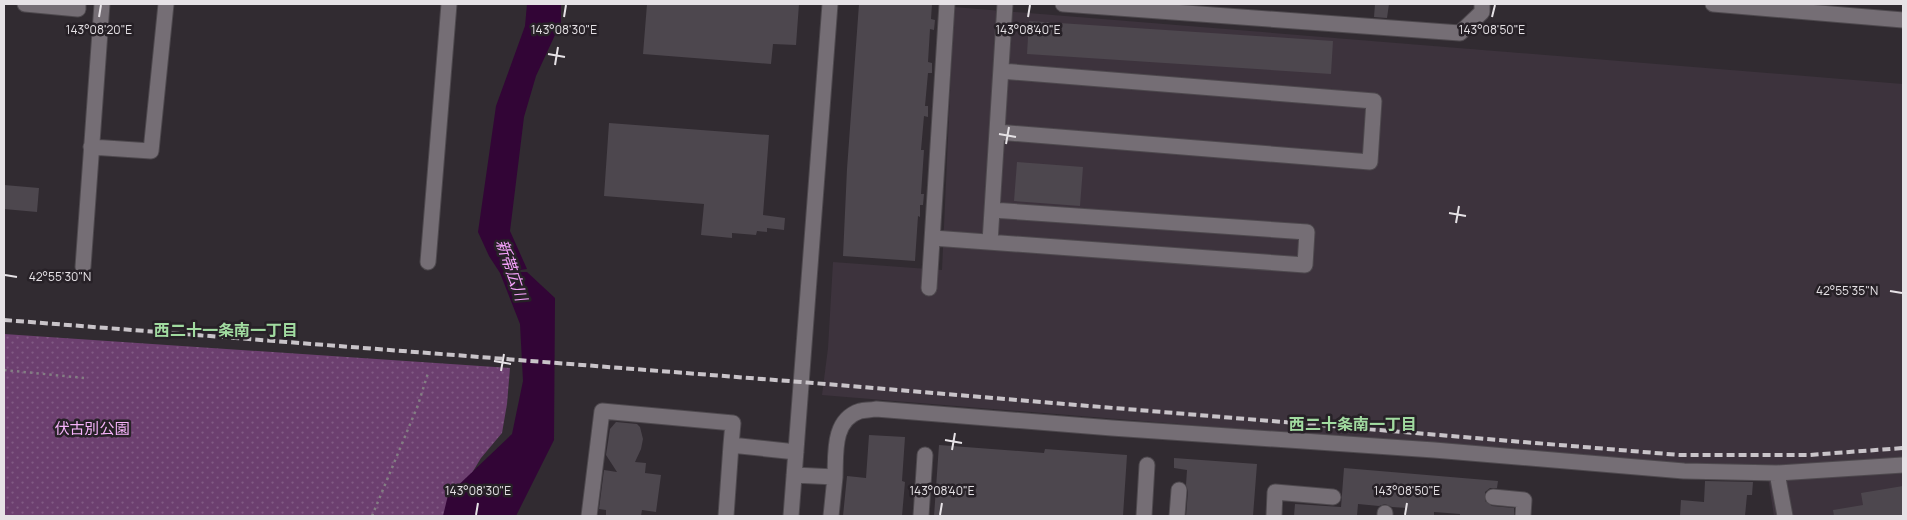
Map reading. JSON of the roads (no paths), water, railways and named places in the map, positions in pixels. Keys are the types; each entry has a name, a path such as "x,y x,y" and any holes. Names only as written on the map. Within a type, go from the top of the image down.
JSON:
{"street":[{"path":"25,4 78,9 78,4"},
{"path":"82,267 102,4"},
{"path":"92,147 151,151 166,4"},
{"path":"428,262 448,4"},
{"path":"791,516 830,4"},
{"path":"930,288 947,4"},
{"path":"990,242 1005,4"},
{"path":"1063,4 1258,11 1460,33 1482,12 1482,4"},
{"path":"1713,4 1903,20"},
{"path":"997,132 1370,162 1374,101 1001,71"},
{"path":"932,238 1305,265 1307,232 992,210"},
{"path":"831,516 839,428 848,418 859,411 876,409 1121,429 1434,450 1684,471 1777,473 1903,465"},
{"path":"589,516 602,411 733,423 726,516"},
{"path":"731,446 796,452"},
{"path":"921,516 925,455"},
{"path":"1144,516 1147,465"},
{"path":"1777,473 1785,516"},
{"path":"794,475 835,477"},
{"path":"1177,516 1179,490"},
{"path":"1274,516 1275,492 1333,497"},
{"path":"1493,497 1524,500 1523,516"}],"water":[{"name":"新帯広川","path":"527,4 561,4 561,22 536,76 524,117 510,231 527,269 507,272 527,272 555,298 554,440 516,516 443,516 448,495 512,434 523,381 520,324 500,273 489,256 478,232 496,106 525,26"}],"railway":[{"path":"4,320 801,382 1680,455 1809,455 1903,448"}],"district":[{"name":"西二十一条南一丁目","path":"226,330"},
{"name":"西二十条南一丁目","path":"1353,424"}],"park label":[{"name":"伏古別公園","path":"92,428"}]}
